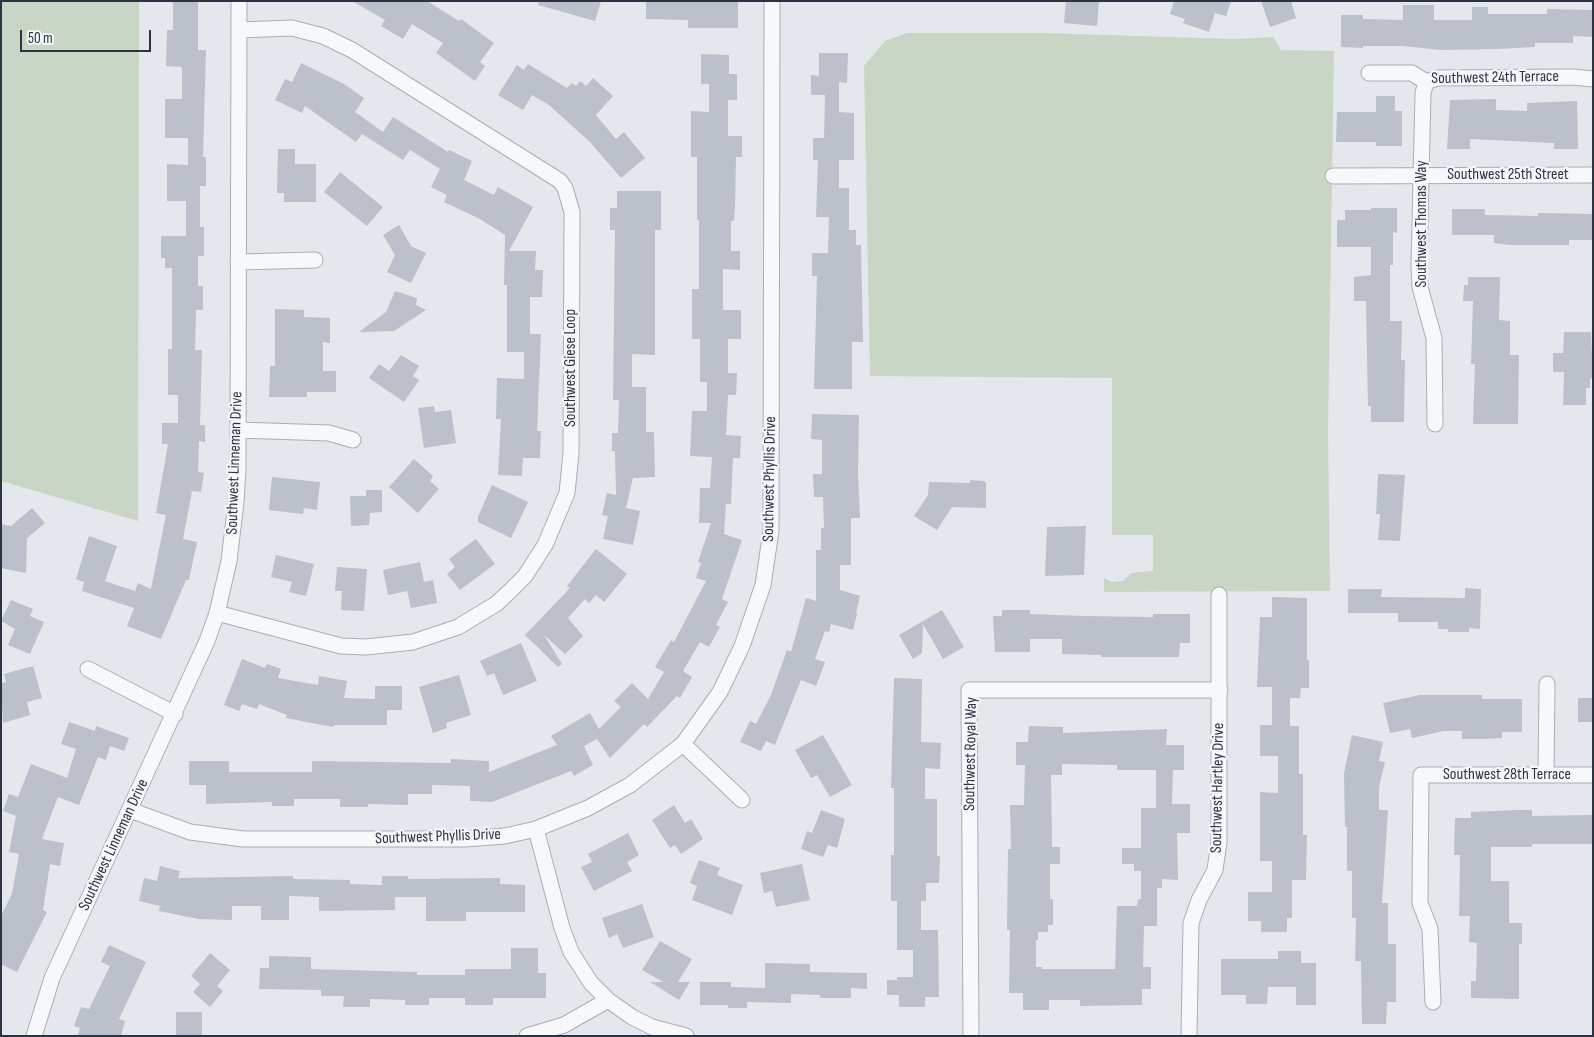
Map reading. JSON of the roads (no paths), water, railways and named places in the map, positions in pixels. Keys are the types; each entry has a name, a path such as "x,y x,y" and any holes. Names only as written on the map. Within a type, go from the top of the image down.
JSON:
{"street":[{"name":"Southwest Linneman Drive","path":"34,1036 52,978 175,714 217,612 233,533 238,430 239,1"},
{"name":"Southwest Phyllis Drive","path":"130,810 190,832 243,839 466,839 504,836 536,829 588,808 630,785 683,744 720,692 742,646 763,585 771,531 772,1"},
{"name":"Southwest Giese Loop","path":"217,612 341,646 358,647 413,642 458,627 496,604 525,576 545,545 567,493 571,453 572,212 565,188 560,181 352,50 323,36 292,28 239,30"},
{"name":"Southwest 24th Terrace","path":"1369,73 1412,74 1426,82 1438,78 1573,77 1593,79"},
{"name":"Southwest Thomas Way","path":"1426,82 1423,93 1420,280 1434,338 1435,424"},
{"name":"Southwest 25th Street","path":"1334,176 1593,175"},
{"path":"238,262 315,260"},
{"path":"238,430 329,433 353,440"},
{"name":"Southwest Hartley Drive","path":"1189,1036 1190,922 1215,870 1219,842 1219,595"},
{"path":"88,670 175,714"},
{"path":"1546,774 1547,684"},
{"name":"Southwest Royal Way","path":"971,1036 969,690 1220,690"},
{"path":"683,744 742,800"},
{"name":"Southwest 28th Terrace","path":"1433,1002 1430,929 1420,903 1421,775 1593,775"},
{"path":"536,829 562,928 571,952 591,983 608,1000 632,1017 652,1027 686,1036"},
{"path":"527,1036 564,1025 608,1000"}]}
